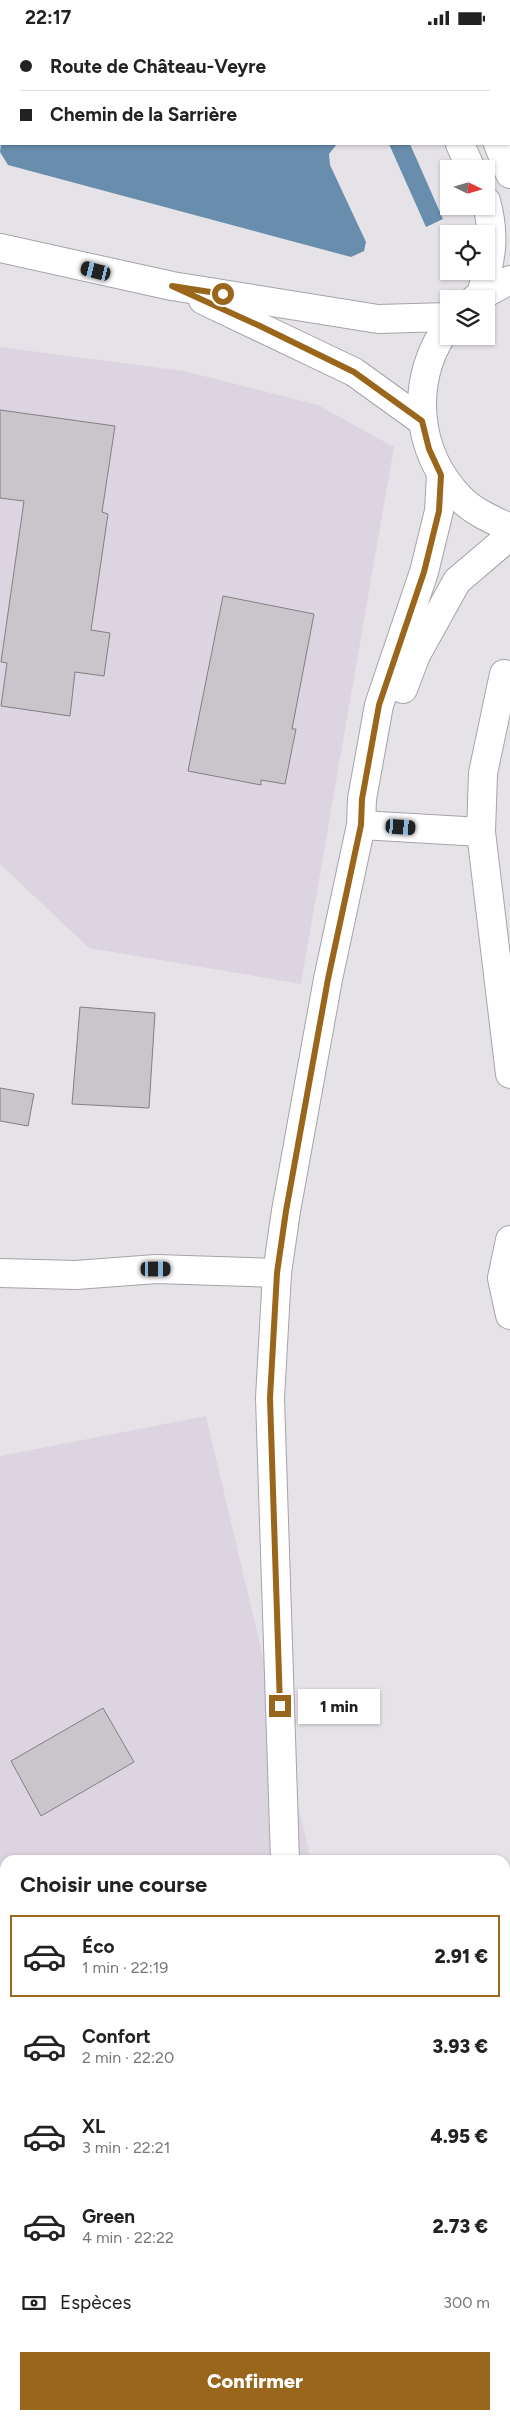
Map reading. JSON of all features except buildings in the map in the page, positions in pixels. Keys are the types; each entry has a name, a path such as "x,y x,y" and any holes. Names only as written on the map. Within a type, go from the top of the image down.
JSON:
{"main road":[{"path":"460,145 467,160"},
{"path":"498,145 510,174"},
{"path":"481,290 492,259 492,235 488,215"},
{"path":"0,248 172,286 378,319 440,317"},
{"path":"491,290 510,280"},
{"path":"172,286 354,372 422,421"},
{"path":"440,337 427,363 421,389 422,421 429,449 441,475 462,500 488,518 510,527"},
{"path":"285,1855 270,1398 277,1273 286,1211 328,979 362,812 379,705 424,572 439,511 441,475"},
{"path":"362,812 416,655 457,581 510,536"},
{"path":"504,674 483,773 481,832 510,1074"},
{"path":"362,812 481,832"},
{"path":"510,1240 502,1278 510,1315"},
{"path":"0,1273 76,1275 156,1269 277,1273"}],"shaded area":[{"path":"0,347 184,371 318,405 394,447 301,984 89,948 0,864"},
{"path":"206,1416 310,1855 0,1855 0,1456"}],"water":[{"path":"1,145 336,145 329,154 330,165 366,242 364,251 351,257 8,165 0,152"},
{"path":"389,145 410,145 443,219 426,227"}],"route":[{"path":"223,294 172,286 354,372 422,421 429,449 441,475 439,511 424,572 379,705 362,799 361,825 328,979 286,1211 277,1273 270,1398 280,1706"}]}
